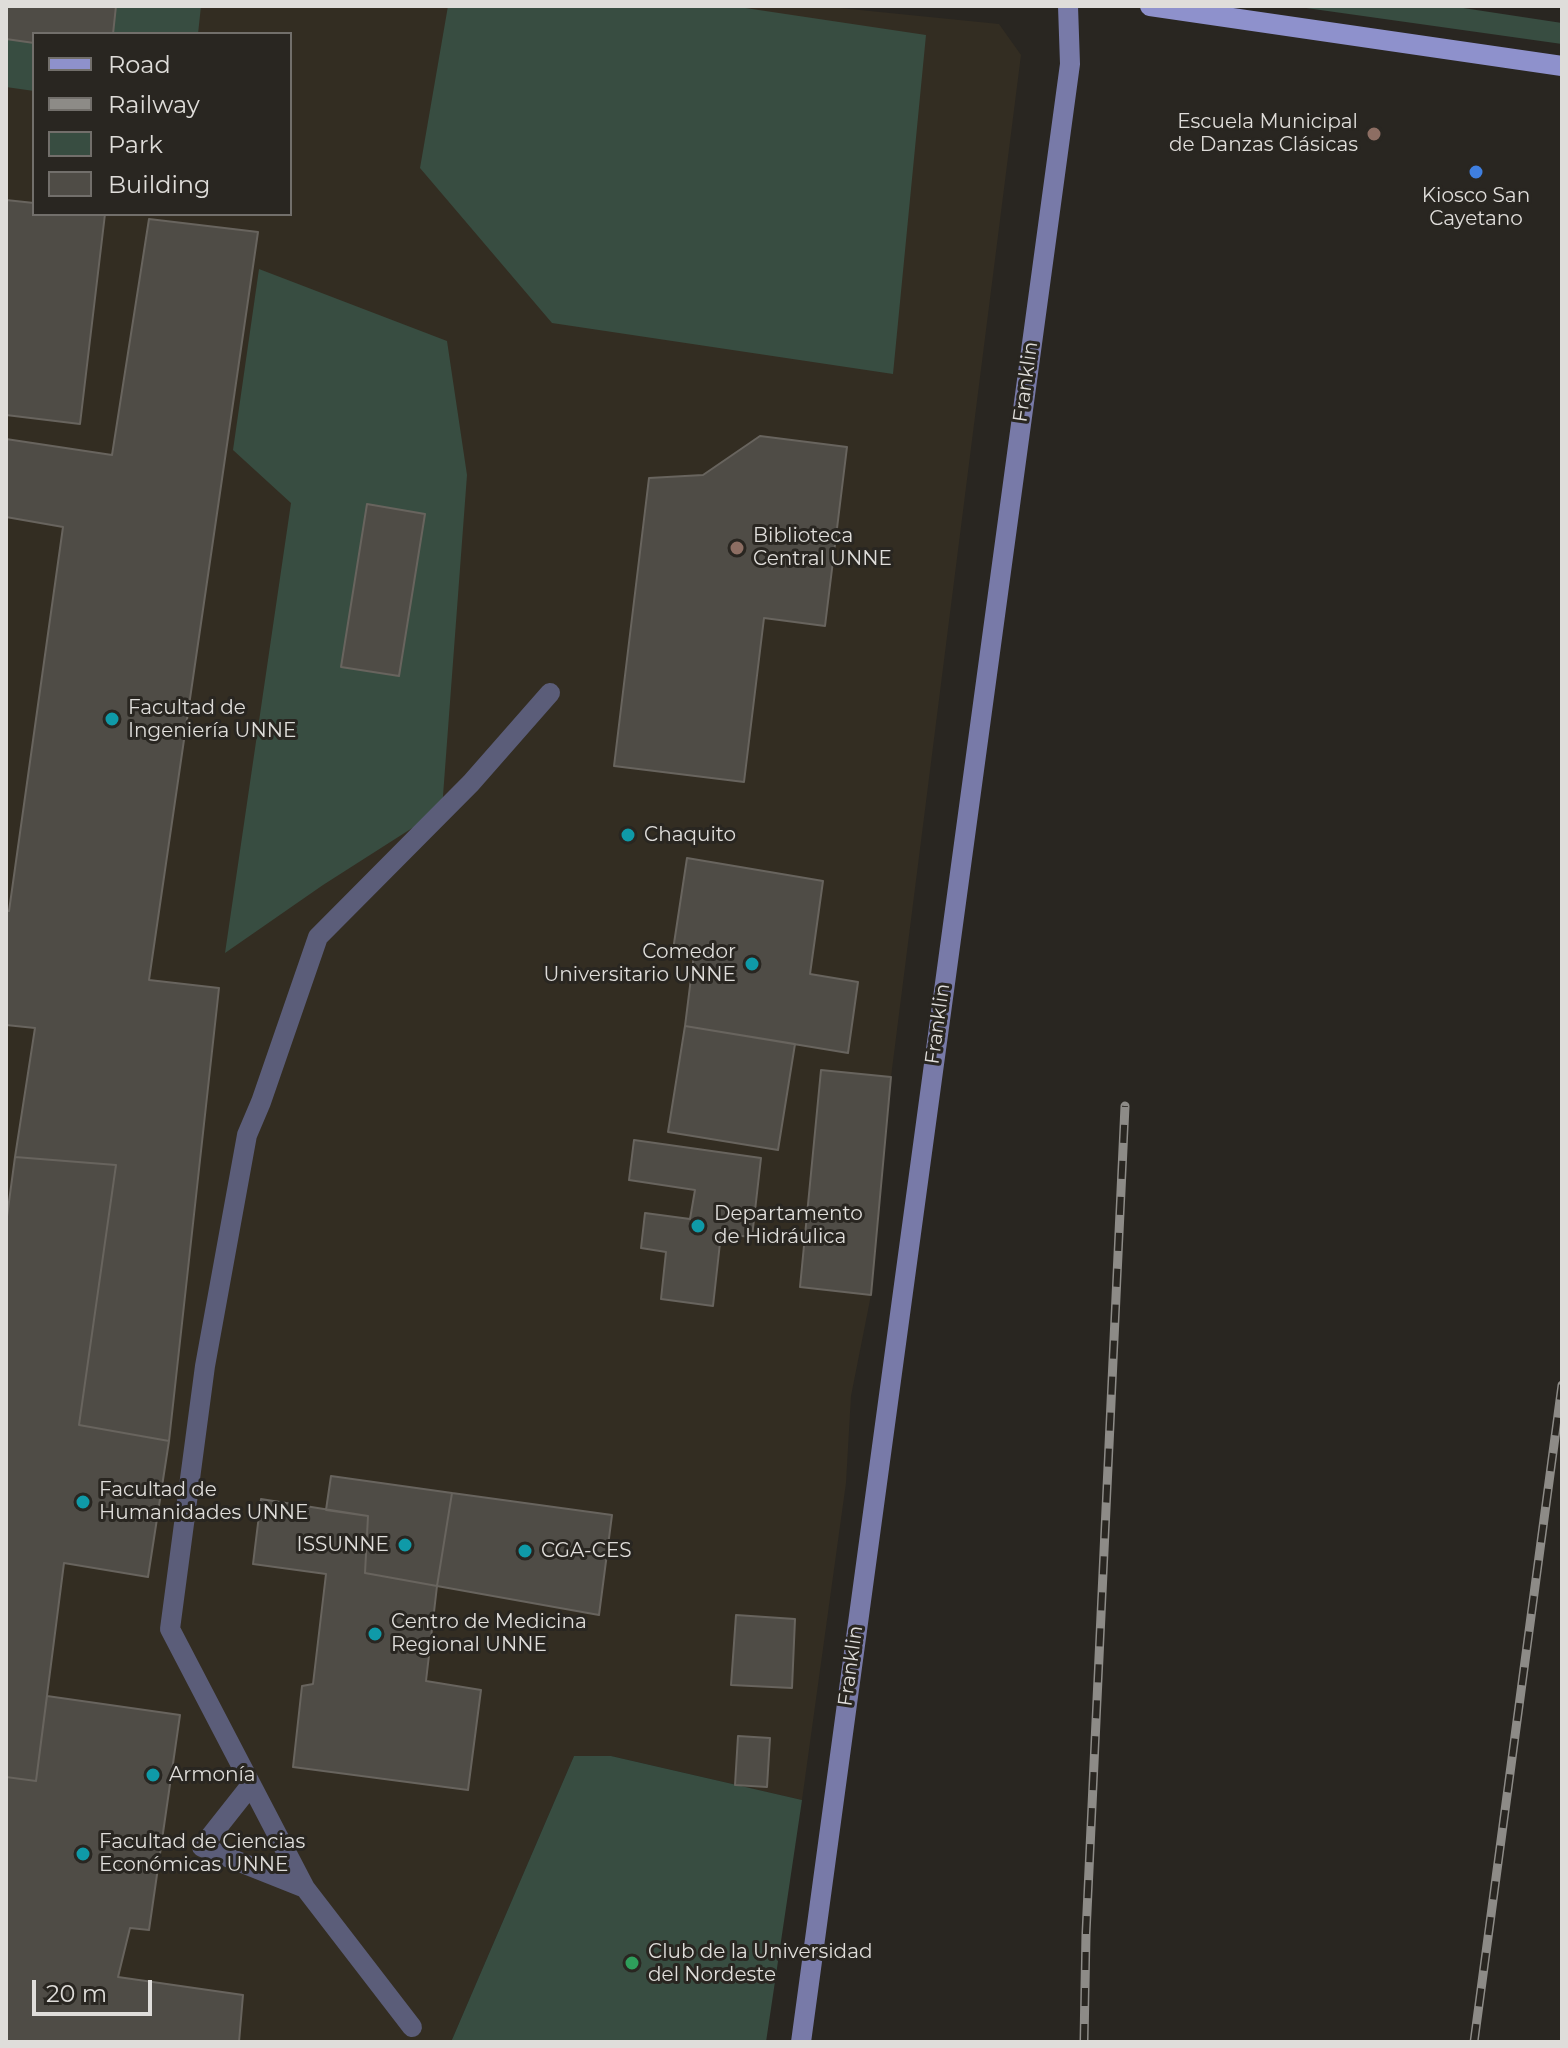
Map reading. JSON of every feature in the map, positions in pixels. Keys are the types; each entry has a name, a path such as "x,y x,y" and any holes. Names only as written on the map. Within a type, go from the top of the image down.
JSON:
{"main road":[{"path":"1150,6 1562,66"}],"street":[{"name":"Franklin","path":"801,2042 1068,80 1068,6"}],"lane":[{"path":"412,2027 305,1888 170,1629 205,1366 247,1135 318,937 471,783 550,693"},
{"path":"251,1785 202,1847 305,1888"}],"shaded area":[{"path":"6,6 820,6 999,24 1021,55 891,1077 871,1295 851,1396 846,1483 802,1800 611,1756 574,1756 451,2042 6,2042"}],"green space":[{"path":"6,6 201,6 198,32 32,32 32,91 6,87"},
{"path":"448,6 732,6 926,35 893,374 552,323 420,168"},
{"path":"1292,6 1450,6 1562,23 1562,44"},
{"path":"259,269 447,341 467,475 442,809 323,885 225,953 291,503 233,450"},
{"name":"Club de la Universidad del Nordeste","path":"574,1756 611,1756 802,1800 766,2042 451,2042"}],"building":[{"path":"6,6 116,6 113,32 32,32 32,43 6,39"},
{"path":"6,200 32,203 32,216 105,216 80,424 6,415"},
{"name":"Facultad de Ingeniería UNNE","path":"149,219 258,232 149,980 219,988 169,1441 79,1425 116,1165 15,1157 35,1028 6,1025 6,911 9,911 63,527 6,517 6,439 112,455"},
{"name":"Biblioteca Central UNNE","path":"760,436 847,447 825,626 764,618 744,782 614,766 649,478 703,475"},
{"path":"367,504 425,514 399,676 341,667"},
{"name":"Comedor Universitario UNNE","path":"687,858 823,881 810,974 858,982 848,1053 685,1026 694,954 673,950"},
{"path":"685,1026 795,1044 778,1150 668,1132"},
{"path":"821,1070 891,1077 871,1295 800,1287"},
{"name":"Departamento de Hidráulica","path":"634,1140 761,1158 752,1237 721,1234 713,1306 661,1299 666,1252 641,1248 645,1213 690,1219 695,1190 629,1180"},
{"name":"Facultad de Humanidades UNNE","path":"15,1157 116,1165 79,1425 169,1441 148,1577 64,1563 36,1781 6,1777 6,1224"},
{"name":"ISSUNNE","path":"331,1476 452,1493 437,1586 365,1573 368,1516 326,1510"},
{"name":"CGA-CES","path":"452,1493 612,1515 599,1615 437,1586"},
{"name":"Centro de Medicina Regional UNNE","path":"261,1499 368,1516 365,1573 437,1586 426,1681 481,1690 468,1790 293,1767 302,1686 313,1684 326,1574 253,1564"},
{"path":"736,1615 795,1619 792,1688 731,1685"},
{"name":"Facultad de Ciencias Económicas UNNE","path":"47,1696 180,1715 149,1930 130,1928 118,1977 243,1995 239,2042 6,2042 6,1777 36,1781"},
{"path":"738,1736 770,1738 767,1787 735,1785"}],"railway":[{"path":"1084,2042 1086,1933 1125,1106"},
{"path":"1474,2042 1562,1385"}],"place":[{"name":"Escuela Municipal de Danzas Clásicas","path":"1374,134"},
{"name":"Kiosco San Cayetano","path":"1476,172"},
{"name":"Biblioteca Central UNNE","path":"737,548"},
{"name":"Facultad de Ingeniería UNNE","path":"112,719"},
{"name":"Chaquito","path":"628,835"},
{"name":"Comedor Universitario UNNE","path":"752,964"},
{"name":"Departamento de Hidráulica","path":"698,1226"},
{"name":"Facultad de Humanidades UNNE","path":"83,1502"},
{"name":"ISSUNNE","path":"405,1545"},
{"name":"CGA-CES","path":"525,1551"},
{"name":"Centro de Medicina Regional UNNE","path":"375,1634"},
{"name":"Armonía","path":"153,1775"},
{"name":"Facultad de Ciencias Económicas UNNE","path":"83,1854"},
{"name":"Club de la Universidad del Nordeste","path":"632,1963"}]}
